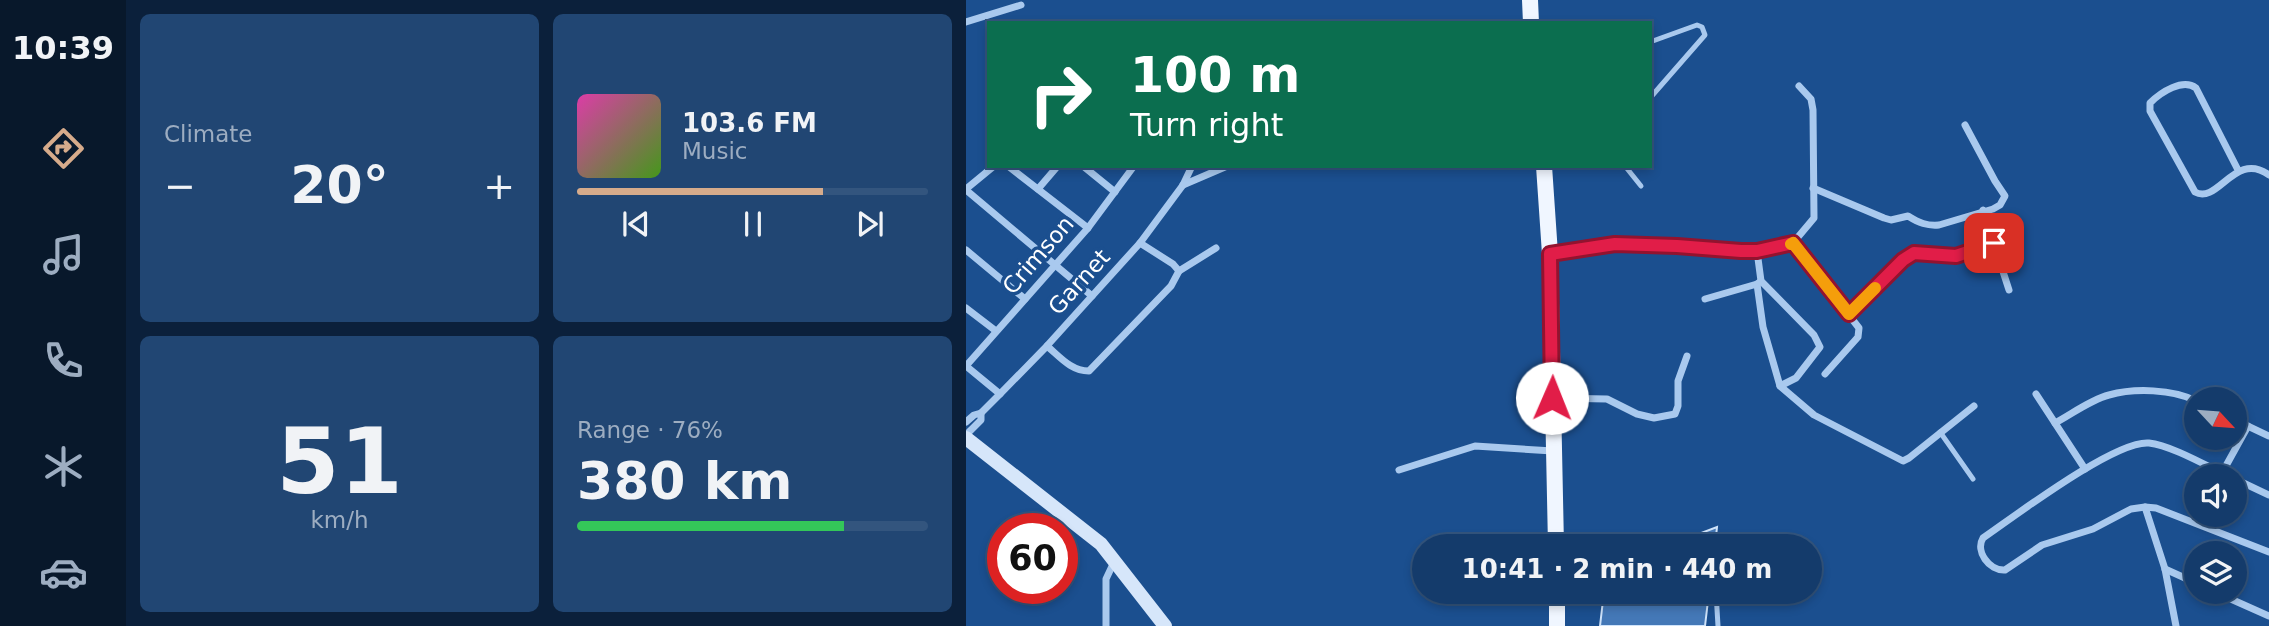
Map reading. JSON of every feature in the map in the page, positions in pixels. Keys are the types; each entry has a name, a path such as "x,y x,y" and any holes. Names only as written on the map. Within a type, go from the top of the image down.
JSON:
{"main road":[{"path":"1530,0 1531,21"},
{"path":"1544,168 1550,254 1556,534"},
{"path":"1557,604 1557,626"}],"street":[{"path":"966,22 1021,5"},
{"path":"992,14 994,21"},
{"path":"2238,170 2196,88 2184,83 2156,97 2150,103 2150,111 2195,192 2200,195 2207,194 2238,170 2254,169 2269,175"},
{"path":"1550,254 1615,244 1757,251 1793,243 1814,218 1813,110 1811,99 1799,86"},
{"path":"1813,188 1884,218 1891,220 1909,216 1919,223 1931,225 1962,219 2000,205 2006,196 1994,181 1965,125"},
{"path":"992,168 966,190 1092,296"},
{"path":"1010,168 1088,228"},
{"path":"1038,190 1056,168"},
{"path":"1085,168 1115,192"},
{"name":"Crimson","path":"966,366 1057,265 1133,168"},
{"name":"Garnet","path":"966,422 981,413 1047,346 1140,243 1183,185 1191,168"},
{"path":"1183,185 1223,168"},
{"path":"1983,210 2009,290"},
{"path":"1140,243 1173,264 1179,271"},
{"path":"1793,243 1859,328 1858,337 1825,374"},
{"path":"1849,314 1903,260 1914,253 1956,256 1994,243"},
{"path":"1047,346 1078,371 1089,371 1171,286 1179,271 1216,248"},
{"path":"966,250 1025,299"},
{"path":"1757,251 1763,327 1780,386 1814,415 1903,461 1974,406"},
{"path":"1705,299 1759,282"},
{"path":"1759,282 1814,335 1819,346 1796,378 1780,386"},
{"path":"966,307 996,331"},
{"path":"1552,398 1607,399 1637,414 1654,418 1675,414 1678,407 1678,381 1687,356"},
{"path":"966,366 1000,394"},
{"path":"2055,423 2110,395 2155,390 2184,397"},
{"path":"2036,394 2085,469"},
{"name":"Garnet","path":"966,437 981,420 981,413"},
{"path":"2230,464 2248,426 2269,436"},
{"path":"966,437 1101,544 1165,626"},
{"path":"2201,464 2167,448 2148,443 2121,448 2085,469 1980,541 1980,550 1992,567 2005,570 2042,545 2094,529 2131,509 2145,507 2156,508 2269,552"},
{"path":"1399,470 1475,446 1554,451"},
{"path":"2247,485 2269,495"},
{"path":"2145,507 2165,569 2176,626"},
{"path":"1106,626 1106,579 1114,561"},
{"path":"2165,569 2184,578"},
{"path":"2242,604 2269,616"}],"lane":[{"path":"1652,42 1697,25 1702,27 1705,35 1653,90"},
{"path":"1627,168 1641,186"},
{"path":"1940,432 1973,479"},
{"path":"1717,604 1718,626"}],"building":[{"path":"1717,527 1716,534 1699,534"},
{"path":"1603,604 1708,604 1705,626 1600,626"}],"slow traffic":[{"path":"1791,244 1793,243 1849,314 1875,288"}],"route":[{"path":"1552,398 1550,254 1615,244 1757,251 1793,243 1849,314 1903,260 1914,253 1956,256 1994,243"}]}
